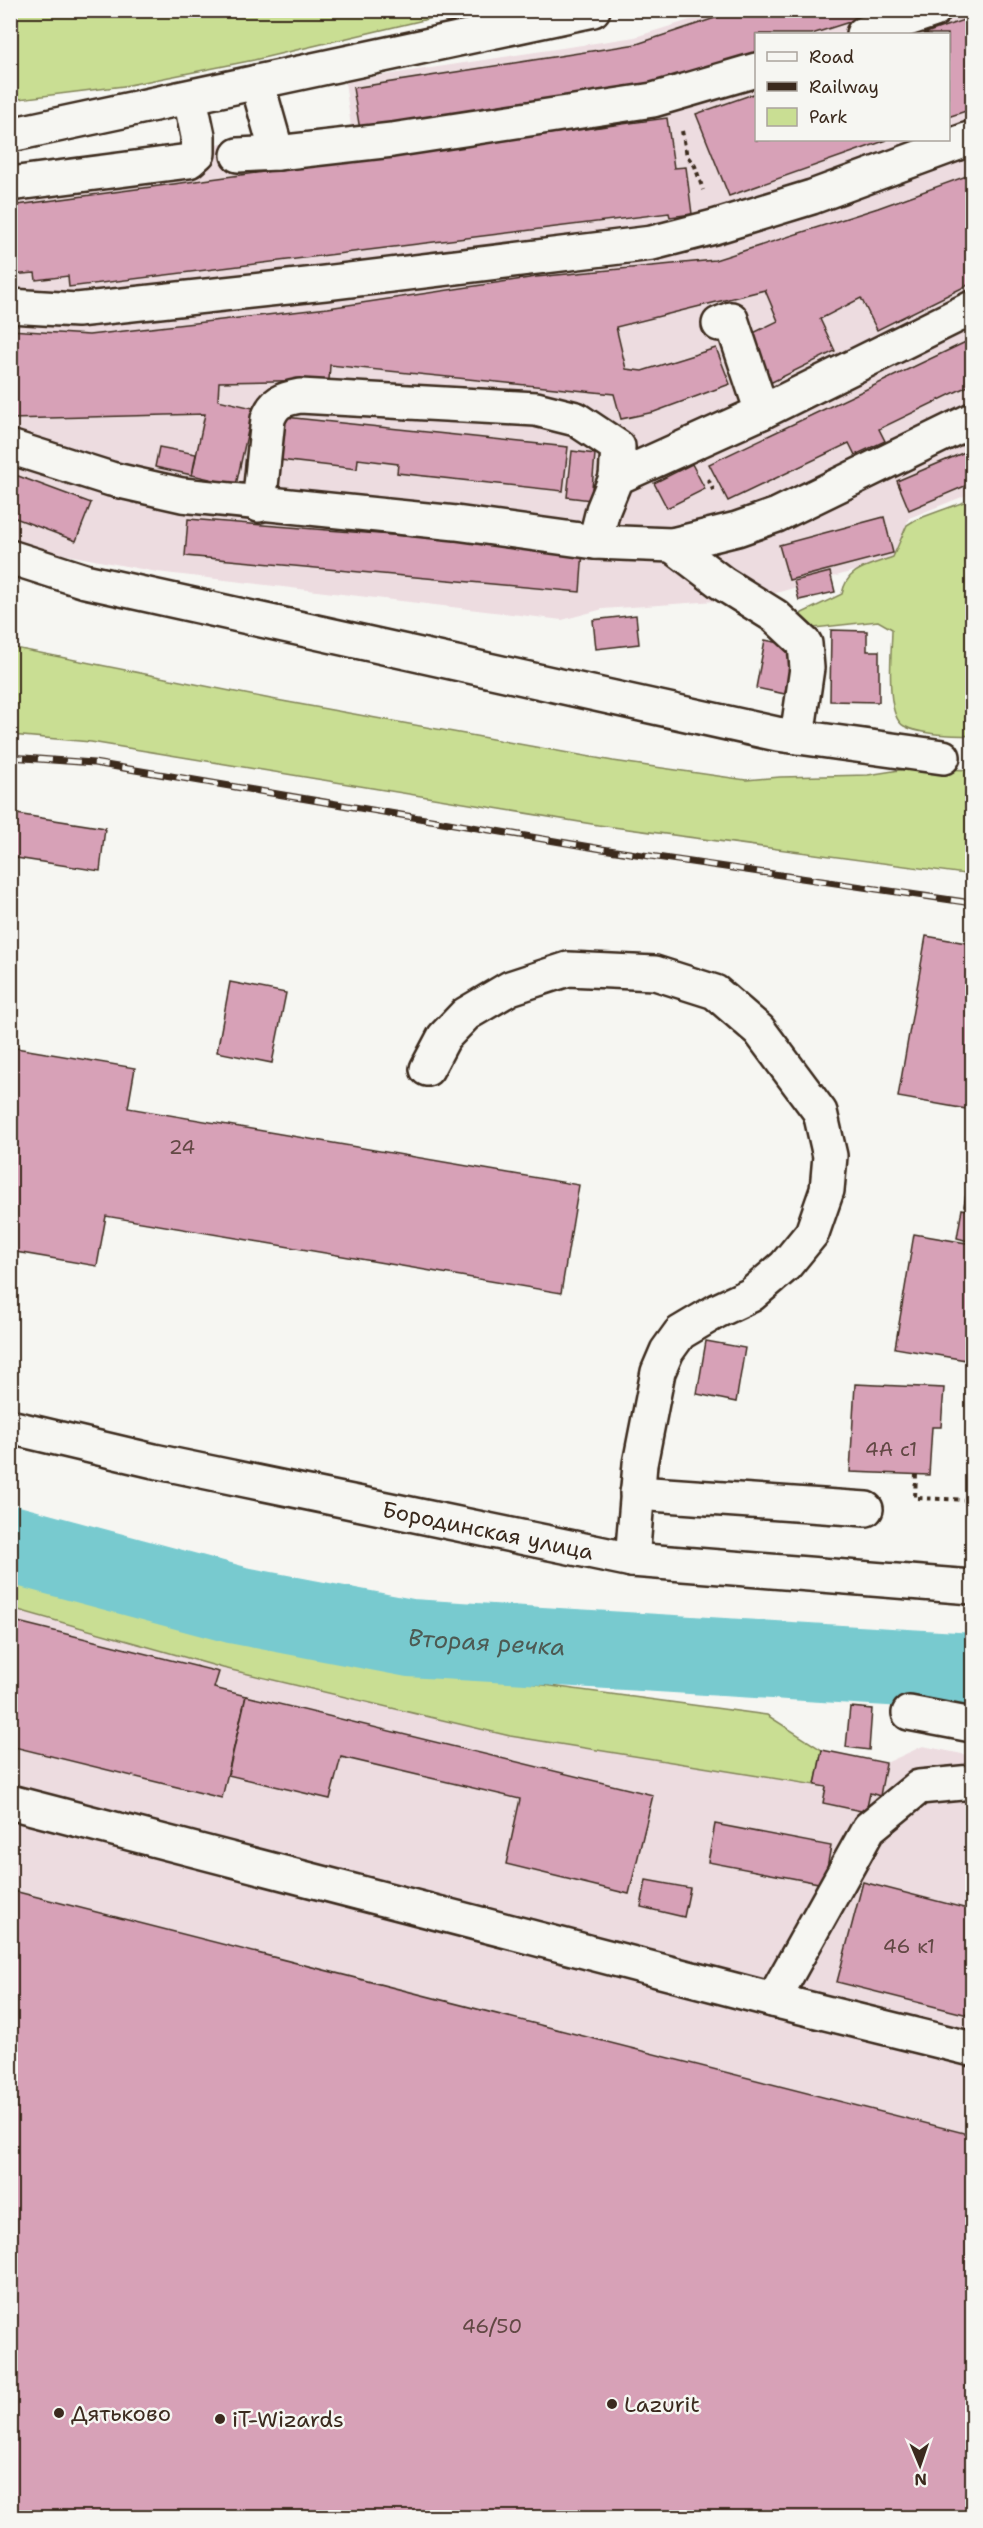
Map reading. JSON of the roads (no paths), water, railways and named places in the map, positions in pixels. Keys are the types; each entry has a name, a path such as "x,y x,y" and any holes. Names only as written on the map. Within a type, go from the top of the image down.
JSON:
{"main road":[{"path":"10,135 593,10"},
{"path":"866,33 934,10"},
{"path":"238,155 392,140 653,100 755,70"},
{"path":"257,82 277,153"},
{"path":"10,184 189,161 198,153 198,136 190,98"},
{"path":"10,306 76,310 336,282 652,243 812,197 972,138"},
{"path":"616,478 762,412 972,308"},
{"path":"734,318 762,412"},
{"path":"259,505 268,419 275,404 284,398 300,396 536,409 576,419 618,447 616,478 603,510 595,542"},
{"path":"10,447 111,479 182,495 259,505 456,524 595,542 672,545 732,530 777,515 972,420"},
{"path":"672,545 722,583 775,616 805,644 807,668 797,737"},
{"path":"10,557 96,583 797,737 943,757"},
{"path":"427,1069 444,1037 466,1014 510,988 568,969 655,973 716,992 759,1030 820,1112 830,1156 827,1190 812,1233 785,1266 751,1295 717,1311 680,1334 667,1351 658,1372 640,1464 633,1560"},
{"name":"Бородинская улица","path":"10,1427 154,1461 633,1560 972,1587"},
{"path":"637,1494 866,1509"},
{"path":"909,1713 972,1725"},
{"path":"773,2000 869,1828 919,1787 972,1782"},
{"path":"10,1802 773,2000 972,2049"}],"waterway":[{"name":"Вторая речка","path":"10,1544 237,1605 410,1638 972,1672"}],"railway":[{"path":"10,757 94,763 602,849 972,903"}],"place":[{"name":"Lazurit","path":"612,2404"},
{"name":"Дятьково","path":"59,2413"},
{"name":"iT-Wizards","path":"220,2419"}]}
